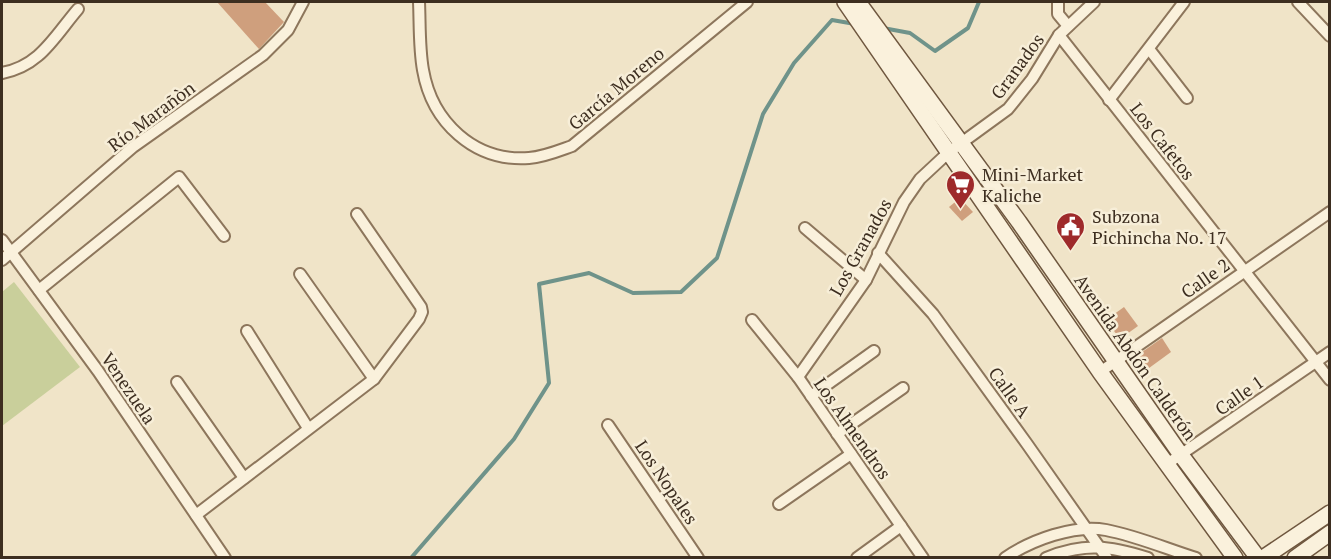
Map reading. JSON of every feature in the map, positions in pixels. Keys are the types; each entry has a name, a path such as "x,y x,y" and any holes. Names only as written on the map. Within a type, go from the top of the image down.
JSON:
{"main road":[{"name":"Avenida Abdón Calderón","path":"845,2 893,61 1258,558"},
{"name":"Avenida Abdón Calderón","path":"858,2 893,61"},
{"name":"Avenida Abdón Calderón","path":"955,147 1100,372 1235,558"},
{"path":"1263,558 1329,513"},
{"path":"1295,558 1329,533"}],"street":[{"name":"Río Marañòn","path":"2,260 133,147 263,54 288,30 303,2"},
{"name":"García Moreno","path":"419,2 423,69 428,91 443,120 461,136 493,155 519,159 549,155 572,146 747,2"},
{"name":"Los Cafetos","path":"1058,2 1058,14 1064,31 1109,100 1329,380"},
{"name":"Granados","path":"955,147 1008,109 1032,79 1064,31 1094,2"},
{"path":"1109,100 1184,2"},
{"path":"1298,2 1329,36"},
{"path":"2,73 23,68 41,55 78,9"},
{"path":"1149,49 1187,98"},
{"name":"Los Granados","path":"798,377 866,279 904,202 920,179 955,147"},
{"path":"39,290 179,177 224,236"},
{"name":"Calle 2","path":"1100,372 1329,212"},
{"path":"196,515 374,379 422,312 421,307 357,213"},
{"path":"805,228 866,279"},
{"name":"Venezuela","path":"2,240 98,371 225,558"},
{"name":"Calle A","path":"878,253 933,314 1107,558"},
{"path":"300,274 374,379"},
{"name":"Los Almendros","path":"752,320 798,377 923,558"},
{"path":"247,331 308,428"},
{"path":"811,396 874,351"},
{"name":"Calle 1","path":"1167,464 1329,352"},
{"path":"177,382 244,478"},
{"path":"837,434 903,388"},
{"name":"Los Nopales","path":"608,425 698,558"},
{"path":"779,504 851,454"},
{"path":"857,558 901,526"},
{"path":"1005,558 1049,536 1087,529 1106,530 1196,558"},
{"path":"1046,558 1054,554 1098,546 1116,548 1148,558"}],"green space":[{"path":"14,282 80,367 2,426 2,292"}],"building":[{"path":"217,2 265,2 284,22 259,49"},
{"name":"Mini-Market Kaliche","path":"960,198 973,212 962,221 949,207"},
{"path":"1124,307 1138,326 1120,339 1106,320"},
{"path":"1162,338 1171,352 1145,371 1135,357"}],"waterway":[{"path":"883,28 910,33 935,51 968,28 979,2"},
{"path":"411,558 514,439 549,383 539,284 589,273 633,293 681,292 717,258 763,114 794,63 832,20 855,24"}],"place":[{"name":"Mini-Market Kaliche","path":"961,210"},
{"name":"Subzona Pichincha No. 17","path":"1071,252"}]}
